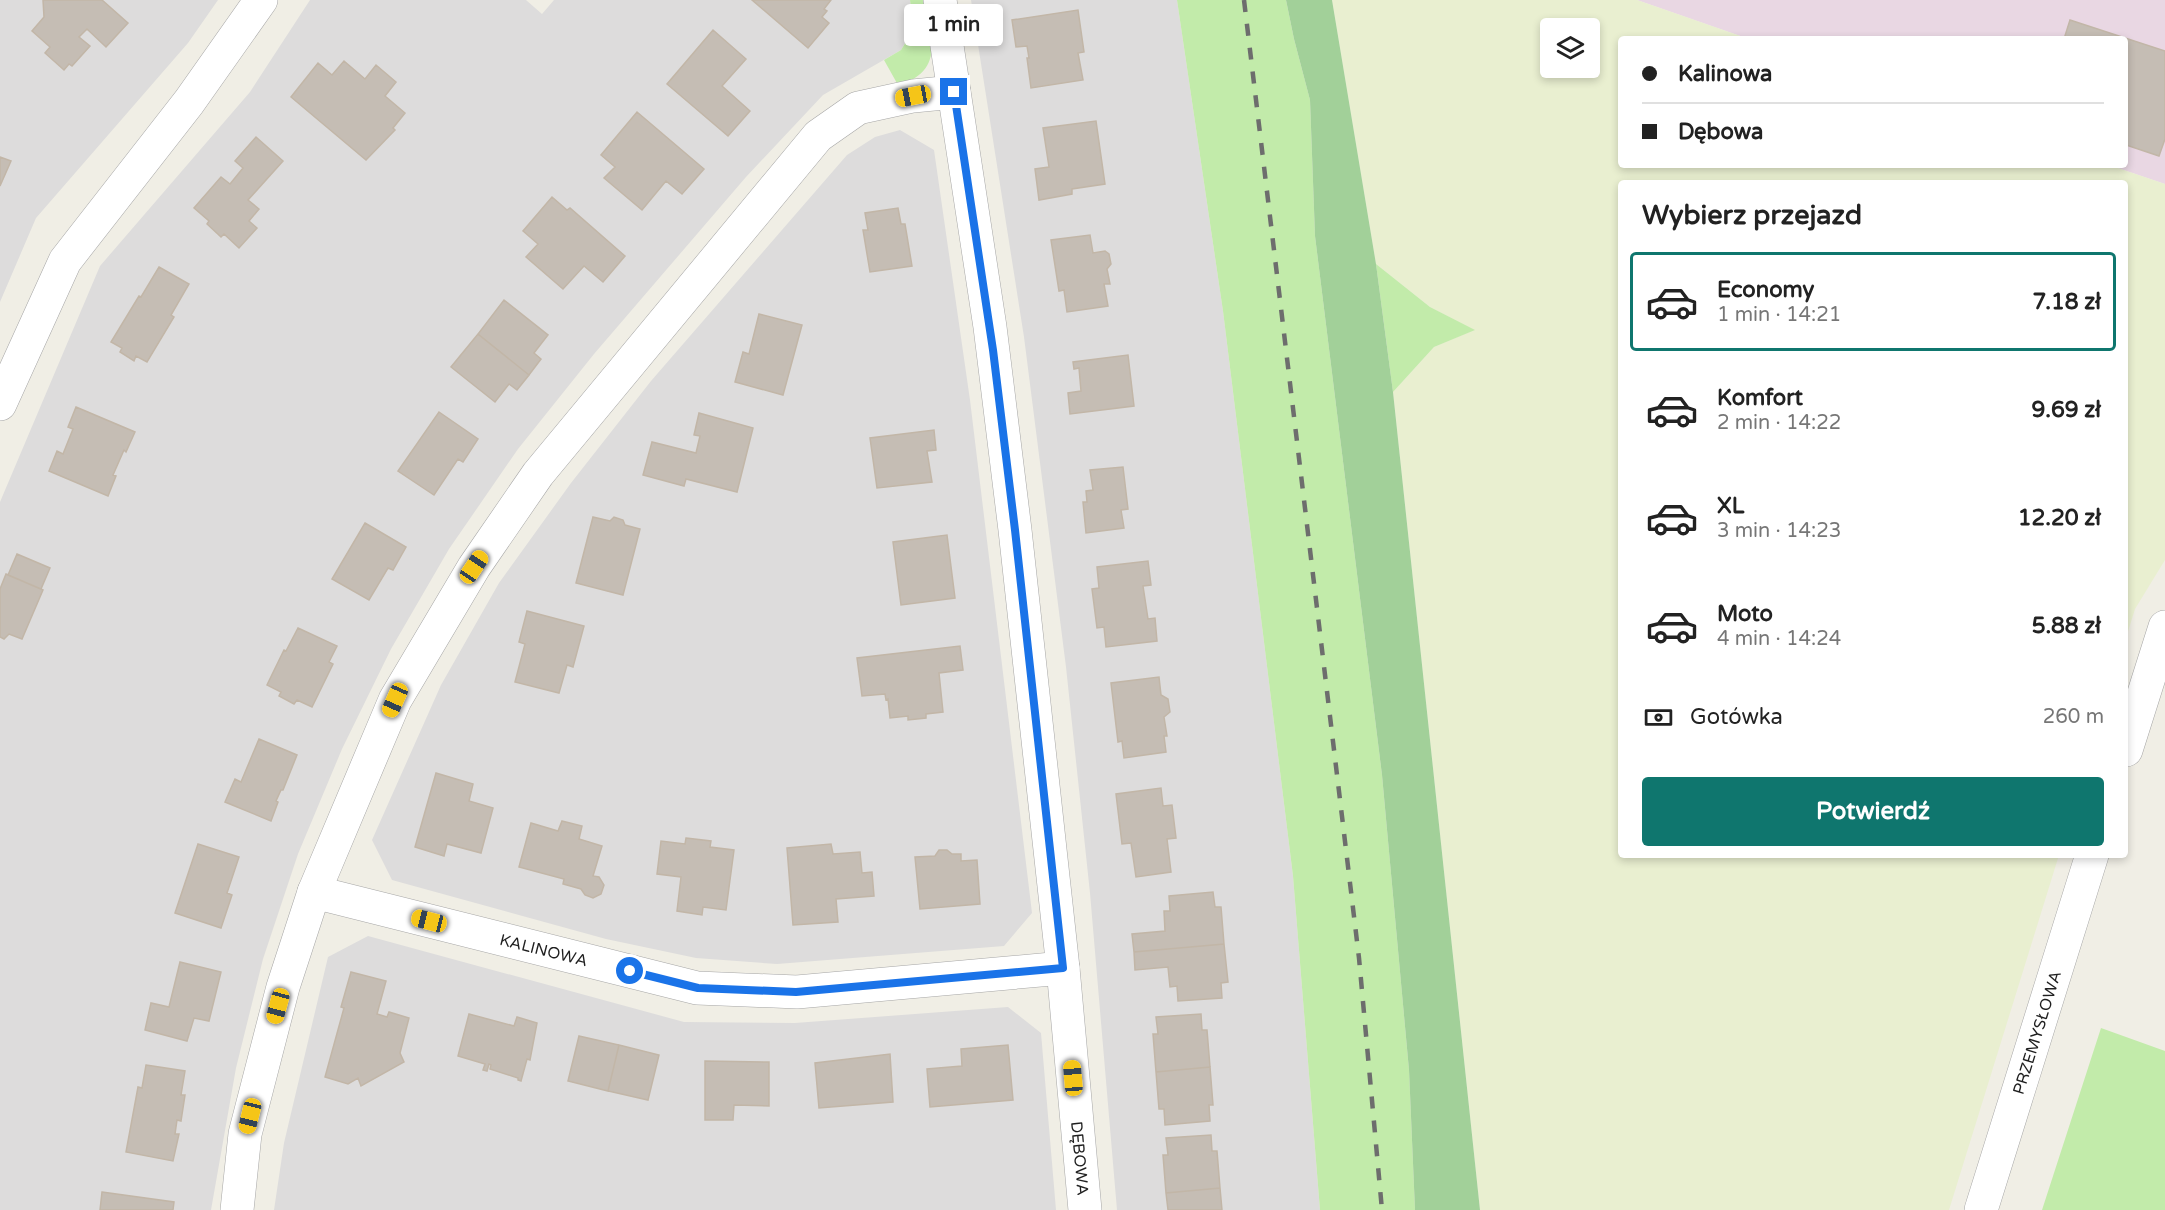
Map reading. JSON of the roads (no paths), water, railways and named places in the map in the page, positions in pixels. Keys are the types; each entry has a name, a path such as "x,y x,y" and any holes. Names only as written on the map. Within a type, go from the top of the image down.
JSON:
{"street":[{"path":"1,399 65,261 189,102 261,0"},
{"name":"DĘBOWA","path":"940,0 993,350 1017,542 1063,968 1085,1210"},
{"path":"237,1210 245,1134 283,987 314,892 395,700 474,567 538,474 818,136 858,108 913,96 954,92"},
{"path":"2128,744 2165,627"},
{"name":"PRZEMYSŁOWA","path":"1981,1210 2091,858"},
{"name":"KALINOWA","path":"314,892 698,988 796,992 1063,968"}],"railway":[{"path":"1244,0 1359,958 1382,1210"}]}
